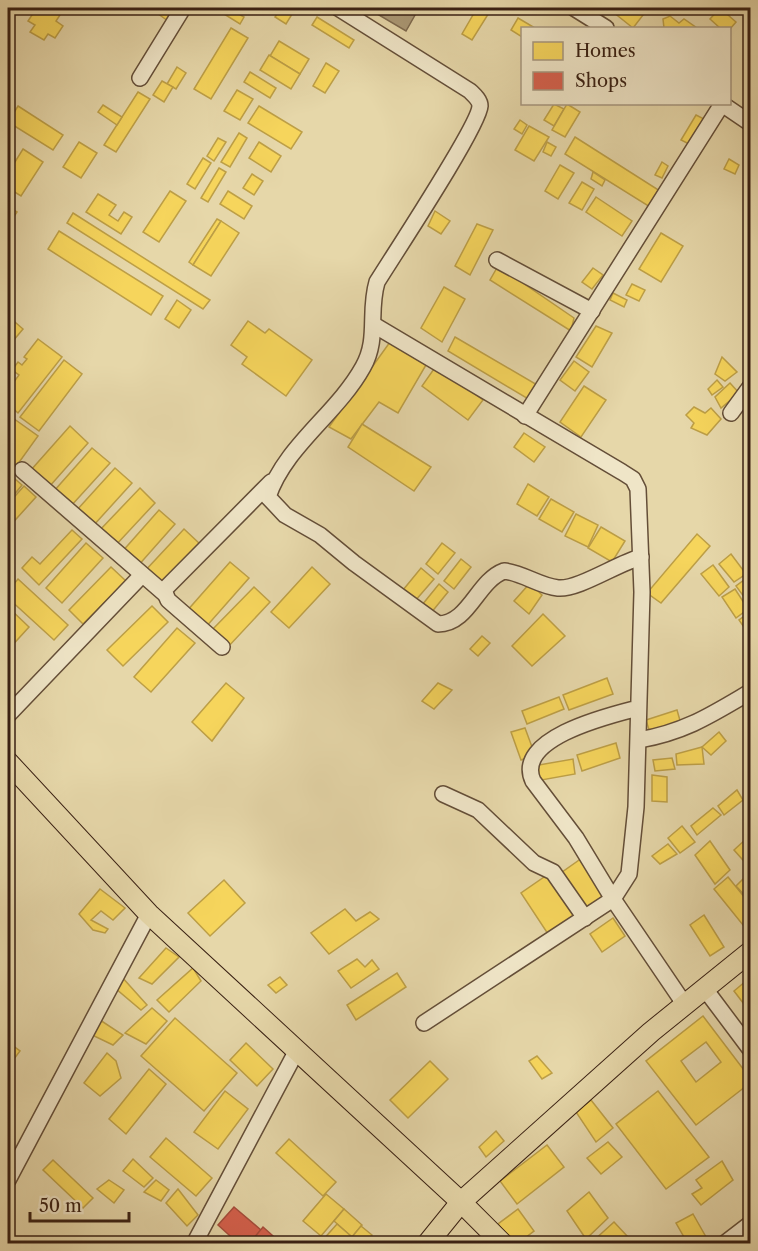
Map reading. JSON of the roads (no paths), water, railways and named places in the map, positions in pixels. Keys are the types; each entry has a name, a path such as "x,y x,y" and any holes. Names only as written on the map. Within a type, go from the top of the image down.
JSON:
{"main road":[{"path":"8,762 149,914 461,1202 503,1244"},
{"path":"427,1244 461,1202 750,952"}],"street":[{"path":"140,78 183,8"},
{"path":"165,594 167,587 273,480 362,369 372,349 374,324 372,308 377,282 462,142 480,107 479,100 470,91 338,8"},
{"path":"581,9 605,27"},
{"path":"525,416 721,105"},
{"path":"723,105 750,123"},
{"path":"496,260 592,311"},
{"path":"374,324 633,479 640,499 642,592 639,740 632,858 629,874 613,899 424,1023"},
{"path":"731,413 750,387"},
{"path":"22,470 165,594 168,600 222,647"},
{"path":"273,480 268,497 274,506 320,535 354,563 438,624 448,624 456,619 490,578 504,571 556,588 567,588 621,562 641,563"},
{"path":"8,715 142,575"},
{"path":"639,740 671,734 703,720 750,692"},
{"path":"638,708 589,722 545,743 538,750 531,771 533,781 576,838 613,899 686,1005"},
{"path":"443,794 478,810 534,863 553,872 585,918"},
{"path":"8,1180 149,914"},
{"path":"705,989 750,1049"},
{"path":"194,1244 296,1052"},
{"path":"724,1244 750,1224"}]}
